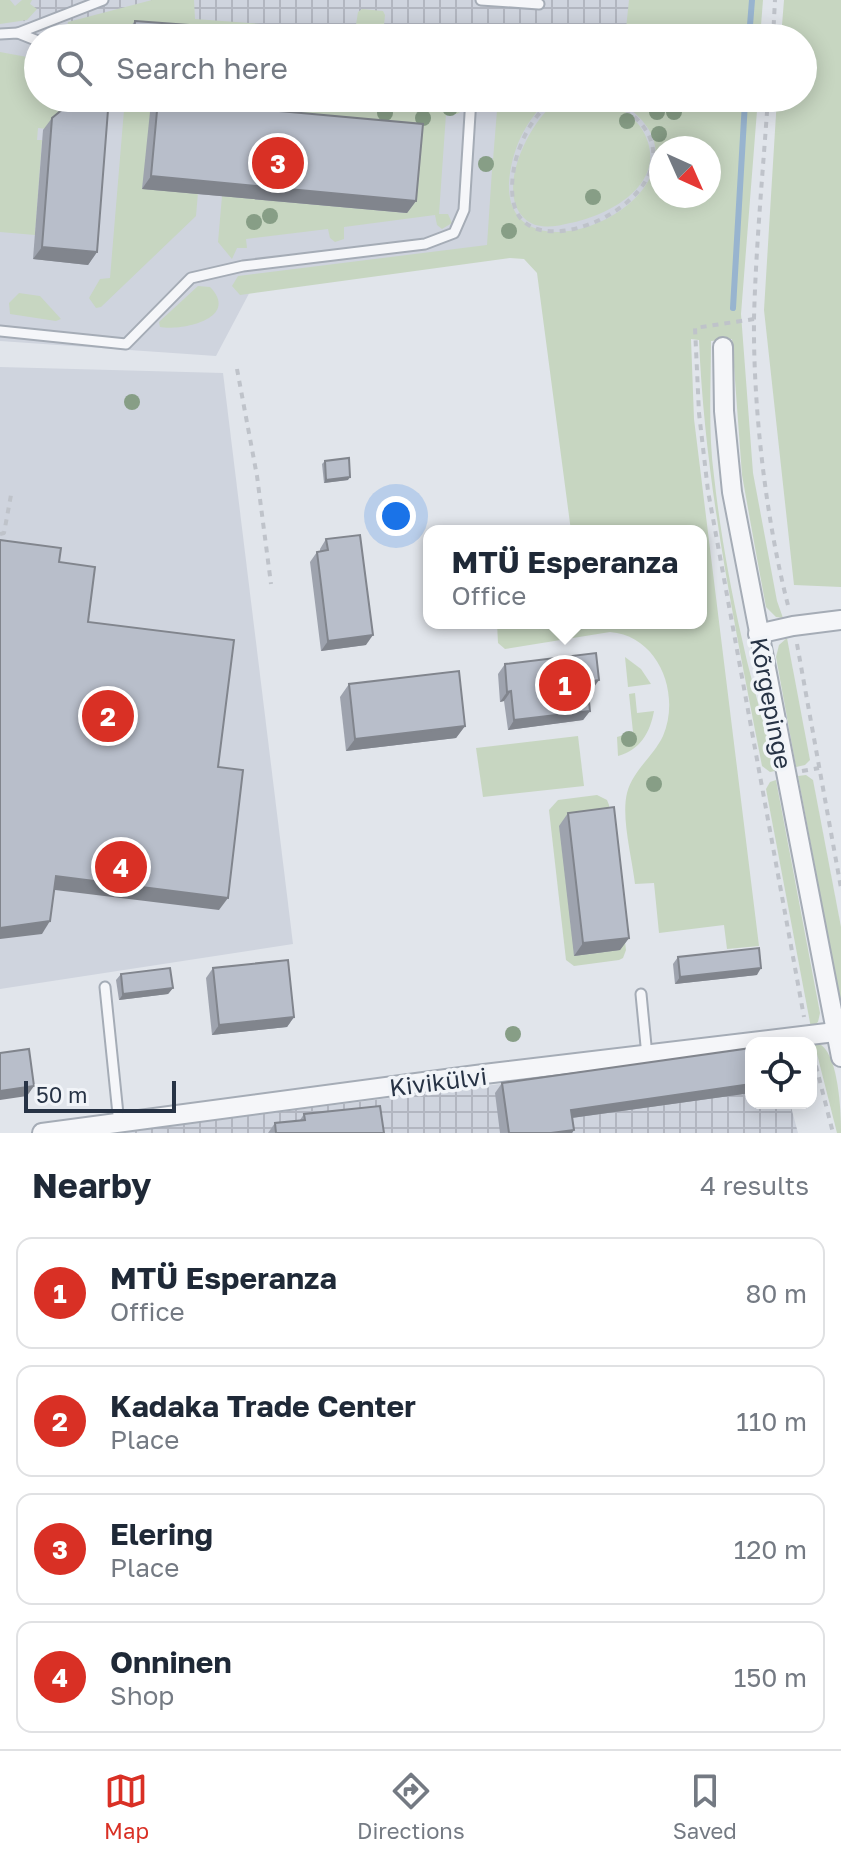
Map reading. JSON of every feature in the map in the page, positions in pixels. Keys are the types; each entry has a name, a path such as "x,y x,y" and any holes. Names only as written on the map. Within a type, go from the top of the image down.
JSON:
{"street":[{"name":"Kõrgepinge","path":"723,347 724,411 732,492 841,1057"},
{"path":"758,634 841,620"},
{"name":"Kivikülvi","path":"817,1038 835,1032"},
{"name":"Kivikülvi","path":"42,1133 476,1075 745,1047"}],"lane":[{"path":"36,24 77,4 103,0"},
{"path":"481,0 539,4"},
{"path":"0,34 24,30"},
{"path":"18,33 24,35"},
{"path":"0,331 126,344 191,278 243,266 425,244 454,233 464,210 470,112"},
{"path":"105,987 119,1124"},
{"path":"641,994 647,1056"}],"path":[{"path":"774,24 775,0"},
{"path":"540,112 516,157 513,196 522,220 543,229 564,230 591,224 617,211 647,182 654,152 651,138 644,126 628,112"},
{"path":"767,112 754,319 756,390 766,485 784,591 841,888"},
{"path":"754,319 695,328 699,413 723,582 808,1037"},
{"path":"237,369 257,476 271,584"},
{"path":"0,534 4,533 11,495"},
{"path":"797,771 819,768"},
{"path":"817,1072 833,1133"}],"shaded area":[{"path":"0,0 698,0 697,24 86,24 0,20"},
{"path":"0,20 86,24 24,24 24,112 683,112 668,136 649,136 649,208 665,208 672,230 254,284 216,356 0,341"},
{"path":"0,367 223,373 293,944 0,989"},
{"path":"745,1053 745,1109 792,1109 798,1133 115,1133"}],"green space":[{"path":"0,0 10,0 15,6 22,0 32,0 30,4 37,9 27,20 0,24"},
{"path":"152,0 194,0 195,19 262,24 68,24"},
{"path":"629,0 763,0 761,24 626,24"},
{"path":"784,0 841,0 841,587 794,585 764,310 776,112 817,112 817,24 782,24"},
{"path":"362,9 383,11 384,24 356,24 358,12"},
{"path":"0,52 24,56 24,112 66,112 66,116 48,129 38,128 37,140 42,140 35,235 0,232"},
{"path":"124,112 205,112 196,216 101,307 96,308 89,298 100,279 110,278"},
{"path":"225,112 460,112 446,114 439,214 448,214 452,223 442,229 437,225 435,215 344,227 344,239 335,242 330,238 328,229 246,239 247,248 237,248 232,259 218,242 222,196 407,213 224,119"},
{"path":"497,112 537,112 521,136 509,183 515,211 532,227 557,232 585,228 613,215 637,196 649,178 649,208 721,208 721,136 652,136 633,112 757,112 741,314 753,473 777,601 783,618 776,617 766,607 756,553 742,475 732,339 711,341 710,426 719,517 733,599 775,771 770,772 762,766 732,607 714,501 699,340 691,339 694,419 759,946 727,949 724,925 659,933 654,883 635,884 626,826 627,793 634,777 659,744 668,720 667,686 653,656 627,636 610,632 505,649 498,643 497,629 707,629 707,525 570,525 537,273 524,259 510,258 240,295 232,286 238,276 487,245 492,170 483,170 478,165 481,161 493,160"},
{"path":"546,112 625,112 643,131 649,146 649,165 633,193 619,204 586,219 558,226 540,226 524,218 516,205 513,190 515,172 529,135"},
{"path":"198,286 210,287 218,298 218,307 213,315 193,325 160,327 159,322"},
{"path":"19,293 40,296 61,319 56,321 10,314 9,303"},
{"path":"787,638 810,760 796,767 776,657 779,645"},
{"path":"625,657 641,669 651,684 628,687"},
{"path":"635,693 637,713 654,711 652,719 638,745 618,756 617,737 633,732 629,694"},
{"path":"578,736 584,786 483,797 476,748"},
{"path":"806,775 813,780 841,927 841,1005 798,776"},
{"path":"776,780 820,1013 818,1022 811,1028 766,789 770,782"},
{"path":"597,795 607,800 609,805 626,950 619,960 574,966 566,960 549,810 558,800"},
{"path":"817,1044 829,1055 834,1067 841,1133 837,1133"}],"building":[{"path":"135,21 175,24 135,24"},
{"path":"59,112 108,112 97,252 42,247 52,118"},
{"path":"157,112 290,112 423,124 416,201 151,176"},
{"path":"349,458 350,477 326,480 325,461"},
{"path":"360,535 373,635 328,641 317,552 328,550 326,539"},
{"path":"0,540 61,548 59,562 95,567 88,622 234,640 218,767 243,770 228,898 56,876 50,921 0,928"},
{"path":"596,653 599,680 587,682 590,711 514,720 511,691 507,692 505,664"},
{"path":"459,671 465,726 355,739 349,684"},
{"path":"614,807 629,938 583,943 568,813"},
{"path":"759,948 761,968 680,977 678,957"},
{"path":"288,960 294,1017 219,1025 213,968"},
{"path":"170,968 173,988 123,994 121,974"},
{"path":"29,1049 34,1086 0,1091 0,1053"},
{"path":"745,1049 745,1085 571,1110 574,1130 509,1133 502,1083"},
{"path":"380,1106 384,1133 276,1133 275,1123 305,1120 304,1114"}],"waterway":[{"path":"750,24 752,0"},
{"path":"733,308 744,112"}],"place":[{"name":"Elering","path":"278,163"},
{"name":"MTÜ Esperanza","path":"565,685"},
{"name":"Kadaka Trade Center","path":"108,716"},
{"name":"Onninen","path":"121,867"}]}
